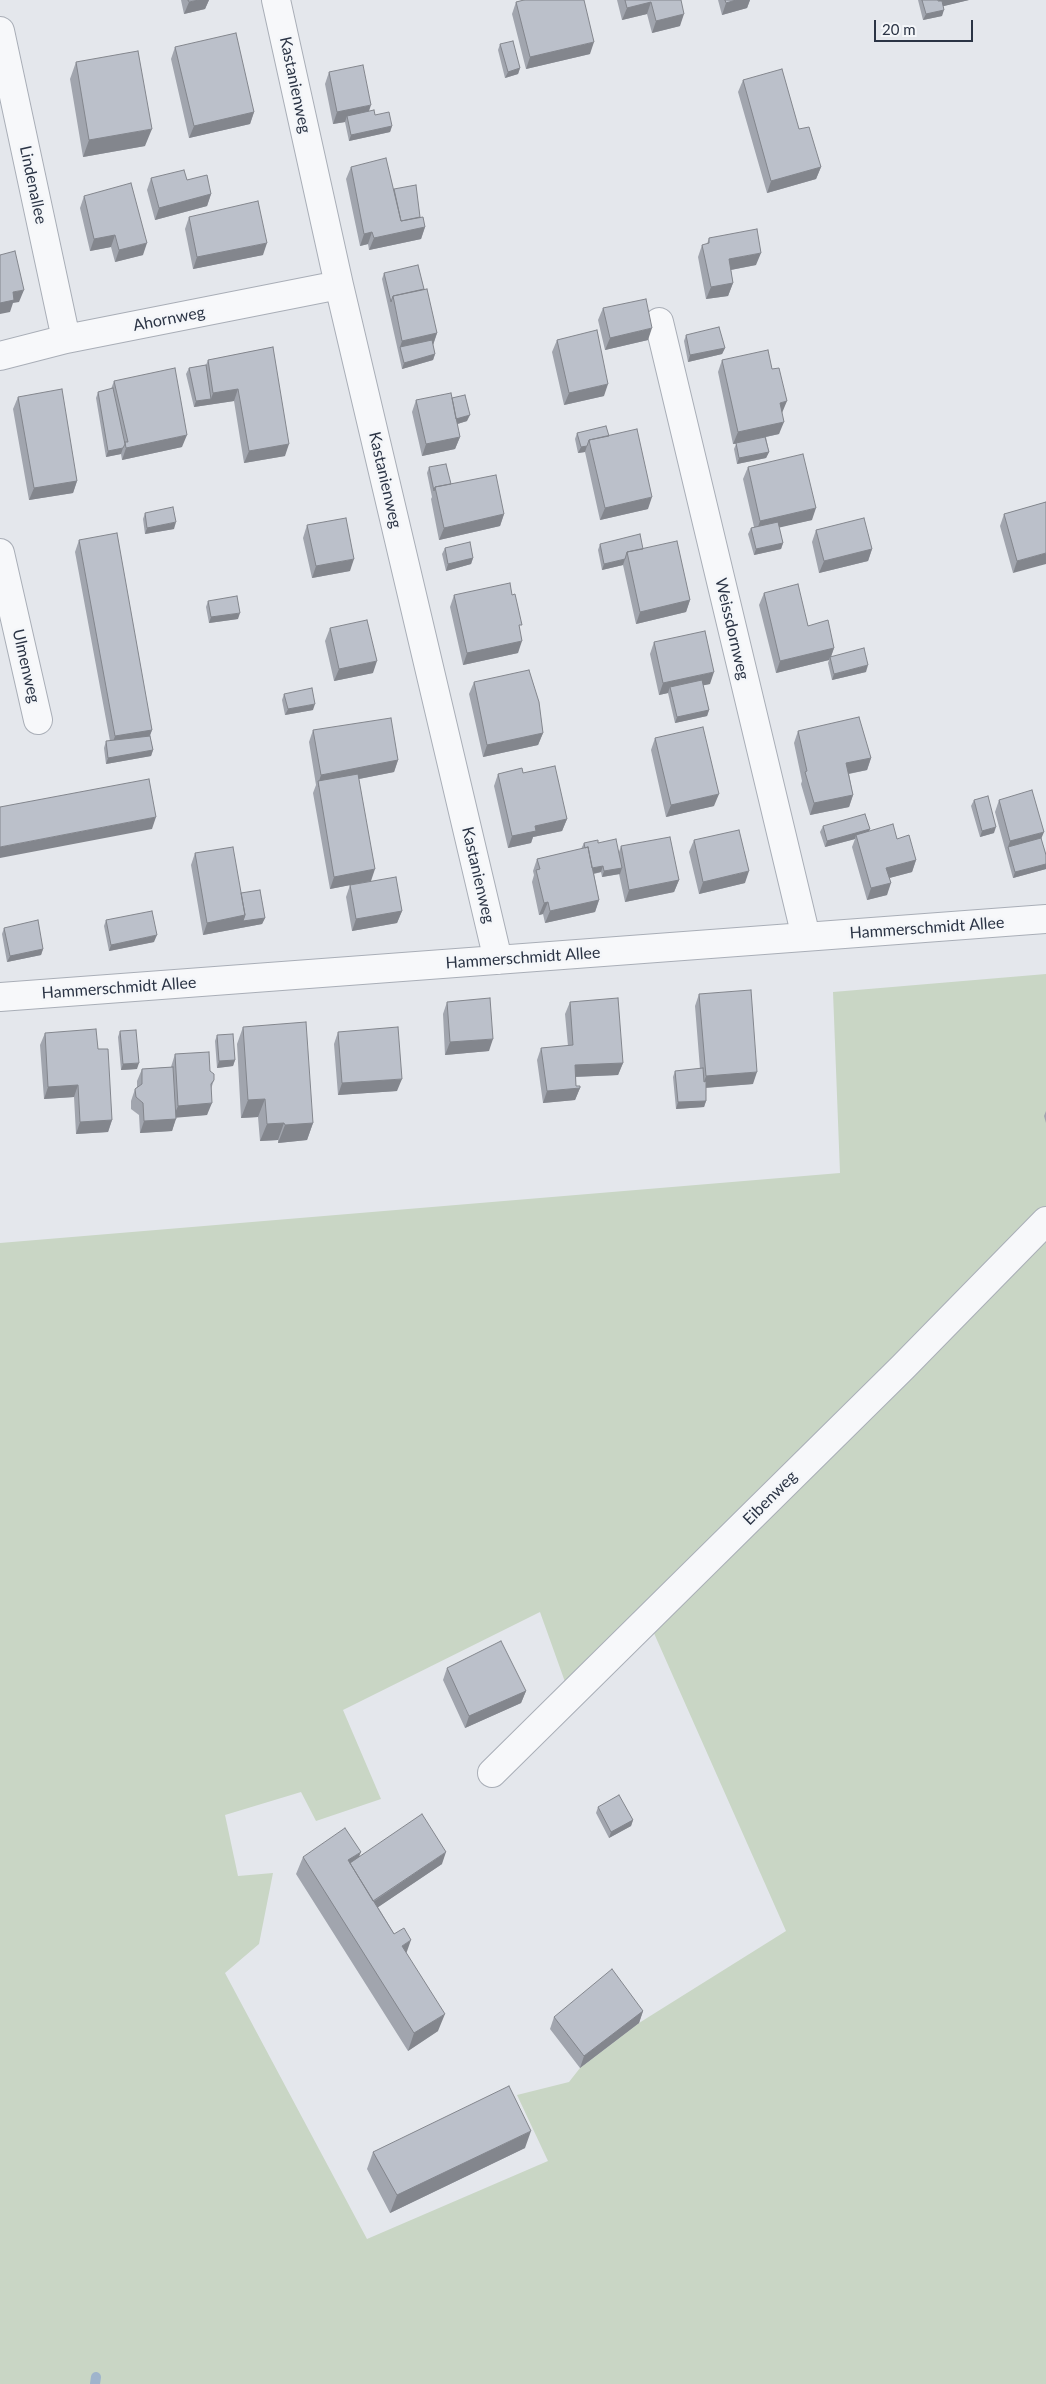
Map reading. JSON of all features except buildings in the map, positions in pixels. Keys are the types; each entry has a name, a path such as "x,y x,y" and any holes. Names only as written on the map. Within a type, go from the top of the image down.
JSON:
{"street":[{"name":"Kastanienweg","path":"276,0 339,285 498,960"},
{"name":"Lindenallee","path":"0,31 66,339"},
{"name":"Ahornweg","path":"0,356 66,339 339,285"},
{"name":"Weissdornweg","path":"659,322 806,937"},
{"name":"Ulmenweg","path":"0,553 38,720"},
{"name":"Hammerschmidt Allee","path":"0,997 1046,919"},
{"name":"Eibenweg","path":"492,1773 903,1367 1046,1221"}],"green space":[{"path":"1046,974 1046,1206 569,1693 540,1612 343,1710 381,1799 316,1821 301,1792 225,1815 238,1876 273,1873 259,1944 225,1973 367,2239 548,2161 517,2095 569,2082 580,2068 639,2023 786,1931 653,1631 1046,1232 1046,2384 0,2384 0,1243 840,1173 833,992"}],"waterway":[{"path":"95,2384 96,2377"}]}
